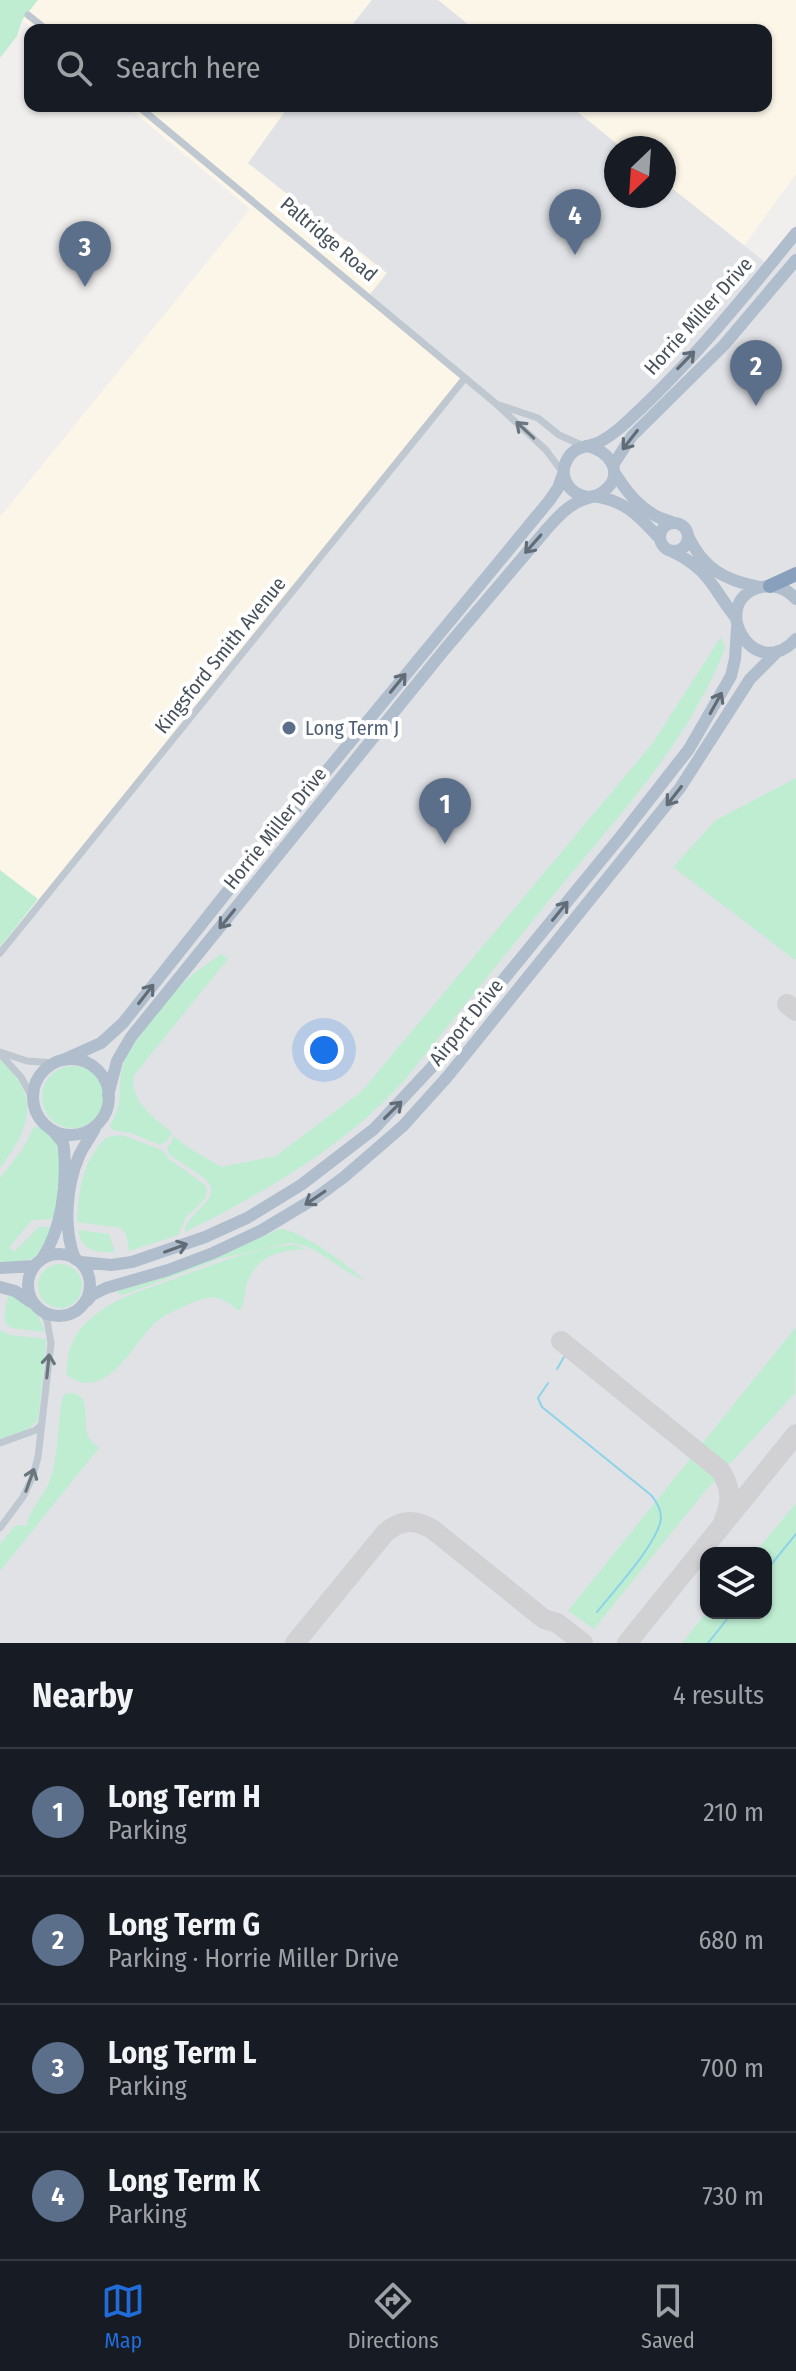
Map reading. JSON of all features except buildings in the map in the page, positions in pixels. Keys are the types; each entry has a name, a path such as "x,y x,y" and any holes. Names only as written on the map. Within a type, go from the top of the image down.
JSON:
{"highway":[{"path":"764,587 796,574"}],"main road":[{"name":"Horrie Miller Drive","path":"585,446 611,435 647,401 728,315 796,233"},
{"name":"Horrie Miller Drive","path":"613,468 632,436 724,345 796,260"},
{"path":"778,651 766,652 753,648 743,640 719,590 690,559 664,547 635,513 608,498 582,496 572,491 563,473 571,453 585,446 604,452 626,492 656,516 685,529 692,548 724,577 734,582 783,589 796,599"},
{"path":"593,496 607,488 613,468"},
{"name":"Horrie Miller Drive","path":"60,1062 101,1043 123,1023 549,501 563,473"},
{"name":"Horrie Miller Drive","path":"108,1095 121,1053 173,984 521,559 563,512 593,496"},
{"path":"660,539 663,528 674,523"},
{"path":"671,551 683,547 688,536"},
{"path":"737,623 739,607 745,597 764,587"},
{"name":"Airport Drive","path":"78,1260 111,1265 132,1262 205,1237 247,1218 301,1185 374,1129 431,1068 689,749 731,676 737,623"},
{"name":"Airport Drive","path":"87,1301 106,1288 178,1267 262,1230 326,1190 395,1134 432,1096 680,788 750,679 778,651 796,639"},
{"path":"0,1287 15,1291 38,1308 60,1317 80,1309 91,1291 91,1280 78,1260 67,1229 72,1179 81,1151 107,1110 108,1095 105,1081 96,1070 78,1060 60,1062 41,1073 36,1081 33,1099 37,1115 58,1136 64,1149 61,1207 55,1236 28,1285 38,1308"},
{"path":"52,1130 77,1135 99,1122"},
{"path":"0,1268 38,1262 61,1254 78,1260"}],"street":[{"path":"28,15 39,24"},
{"name":"Paltridge Road","path":"145,112 494,402 546,450 563,473"},
{"name":"Kingsford Smith Avenue","path":"0,953 465,378"},
{"name":"Paltridge Road","path":"494,402 532,415 559,435 585,446"},
{"path":"0,1053 27,1061 60,1062"},
{"path":"0,1053 18,1073 33,1099"},
{"path":"0,1528 23,1497 33,1476 51,1343 47,1320 38,1308"},
{"path":"0,1443 36,1430 41,1423"}],"shaded area":[{"path":"38,0 372,0 353,24 27,24 22,20"},
{"path":"372,0 438,0 468,24 353,24"},
{"path":"438,0 796,0 796,174 744,246 676,192 676,136 607,136 577,112 772,112 772,24 468,24"},
{"path":"133,112 285,112 249,163 387,273 368,297 465,378 0,953 0,517 250,209"},
{"path":"285,112 577,112 607,136 604,136 604,208 676,208 676,192 765,262 796,225 796,1643 0,1643 0,953 465,378 368,297 387,273 248,163"}],"green space":[{"path":"0,0 38,0 22,20 17,36 0,58"},
{"path":"721,637 725,648 710,681 693,713 652,774 403,1082 354,1128 301,1167 185,1232 186,1225 208,1200 211,1187 202,1176 169,1154 167,1149 174,1136 221,1167 276,1156 361,1092 652,744"},
{"path":"796,778 795,960 673,867 716,820"},
{"path":"0,870 38,899 0,947"},
{"path":"221,954 228,959 134,1075 135,1093 139,1101 172,1133 160,1145 131,1133 112,1130 110,1125 118,1108 120,1077 129,1051 175,992"},
{"path":"0,1060 22,1087 27,1113 19,1140 0,1168"},
{"path":"67,1066 79,1066 95,1075 102,1085 102,1109 95,1119 79,1128 67,1128 47,1114 42,1103 42,1091 56,1071"},
{"path":"36,1126 48,1133 59,1154 60,1180 55,1219 32,1220 10,1248 14,1252 39,1227 53,1227 34,1257 0,1262 0,1178"},
{"path":"122,1135 162,1150 169,1159 205,1185 207,1190 205,1199 186,1217 178,1235 129,1251 126,1234 121,1228 77,1222 81,1187 92,1155 107,1137"},
{"path":"280,1229 312,1242 364,1280 318,1252 288,1243 219,1259 123,1295 117,1293 173,1274"},
{"path":"78,1230 109,1234 115,1252 91,1249 83,1242"},
{"path":"294,1245 307,1249 278,1253 262,1261 256,1268 246,1286 239,1311 216,1298 197,1301 156,1322 126,1359 105,1378 80,1382 67,1375 67,1361 76,1336 106,1307 223,1261 251,1252"},
{"path":"60,1264 76,1270 82,1286 76,1302 60,1308 44,1302 38,1286 44,1270"},
{"path":"9,1295 32,1309 40,1318 45,1332 8,1325 5,1313"},
{"path":"796,1327 795,1393 706,1490 594,1629 568,1611"},
{"path":"0,1330 10,1335 46,1339 46,1346 38,1420 27,1430 0,1439"},
{"path":"68,1393 77,1394 83,1399 87,1431 99,1448 0,1571 0,1544 15,1526 27,1525 50,1480 61,1404"},
{"path":"796,1503 796,1643 682,1643 701,1619 772,1619 772,1547 760,1547"}],"waterway":[{"path":"557,1369 564,1357"},
{"path":"548,1383 538,1398 542,1407 651,1495 660,1512 661,1518 652,1540 597,1612"},
{"path":"772,1564 796,1534"},
{"path":"708,1643 727,1619"}],"taxiway":[{"path":"787,1004 796,1011"},
{"path":"561,1341 720,1470 729,1494 724,1520"},
{"path":"627,1643 796,1434"},
{"path":"295,1643 385,1533 408,1522 432,1529 544,1619 557,1623 583,1643"}],"place":[{"name":"Long Term K","path":"575,255"},
{"name":"Long Term L","path":"85,287"},
{"name":"Long Term G","path":"756,406"},
{"name":"Long Term J","path":"289,728"},
{"name":"Long Term H","path":"445,844"}]}
